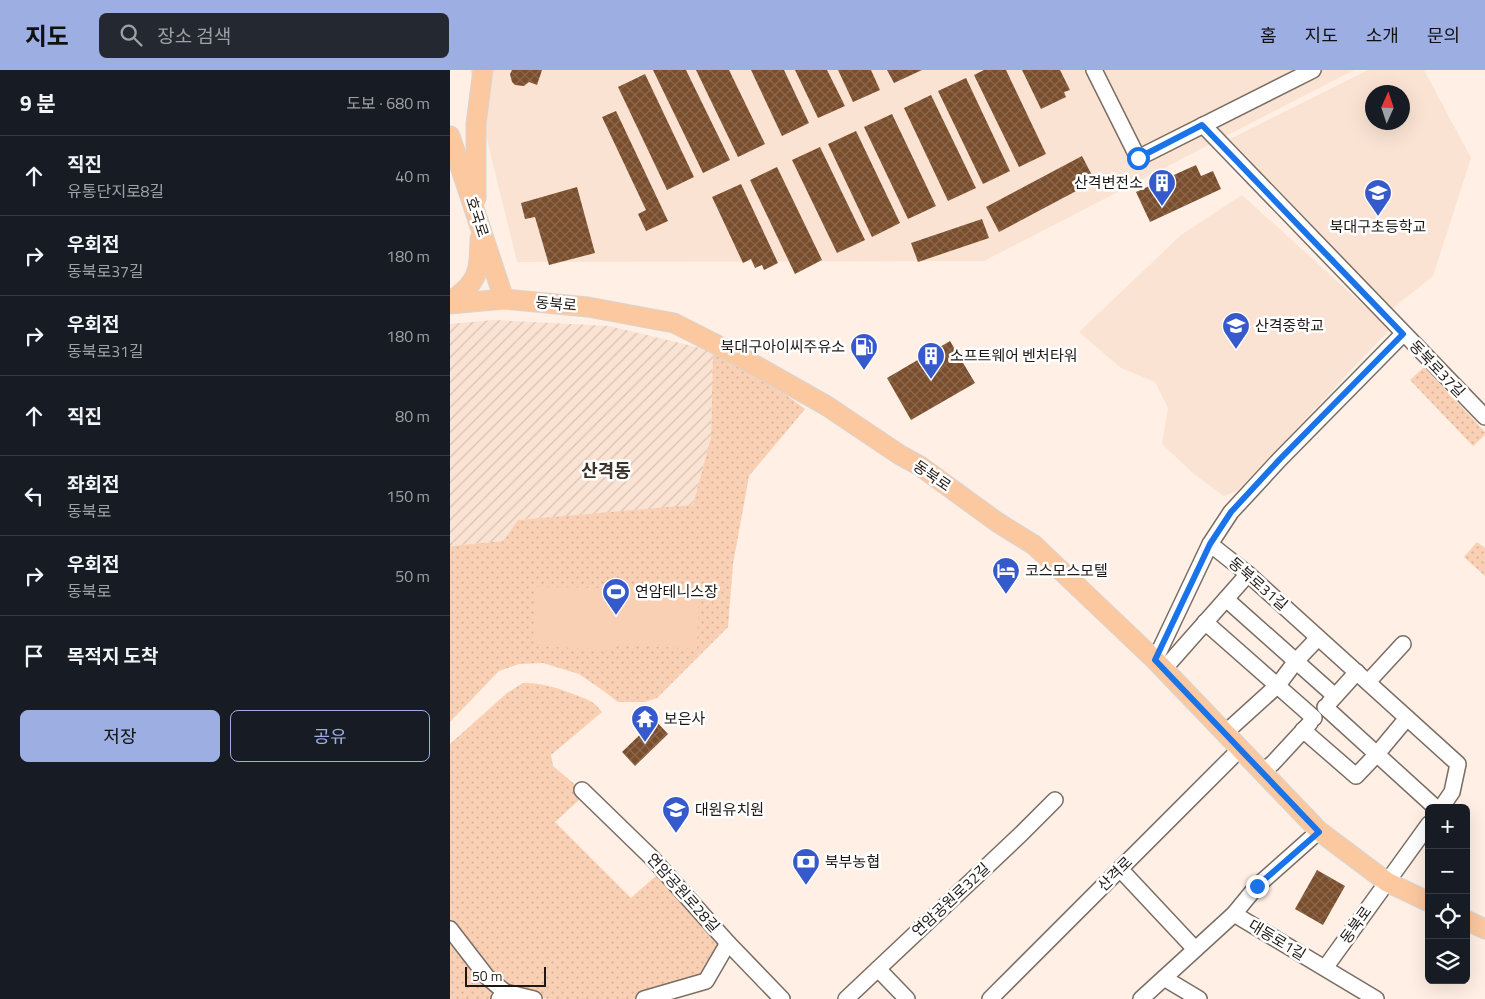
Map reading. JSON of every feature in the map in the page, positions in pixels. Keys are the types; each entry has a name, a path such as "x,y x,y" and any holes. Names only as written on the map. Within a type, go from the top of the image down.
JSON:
{"main road":[{"path":"450,303 464,292 474,279 479,267 476,124 483,70"},
{"name":"호국로","path":"450,136 504,299"},
{"name":"동북로","path":"450,303 504,299 588,307 674,323 737,355 827,406 900,455 920,466 1034,546 1160,664 1319,832 1387,882 1425,900"},
{"path":"1470,922 1485,928"}],"street":[{"path":"1094,70 1138,158 1313,70"},
{"name":"동북로37길","path":"1202,125 1485,417"},
{"path":"1160,664 1210,544 1231,512 1280,459 1403,334"},
{"name":"동북로31길","path":"1210,544 1248,574 1458,764 1452,792 1444,804"},
{"path":"1160,664 1205,622 1248,574"},
{"path":"1226,599 1296,661 1377,754 1432,804"},
{"path":"1205,622 1314,718"},
{"path":"1225,733 1278,686 1296,661 1318,638"},
{"path":"1262,772 1273,763 1330,701 1403,644"},
{"path":"1303,730 1356,776 1407,718"},
{"name":"산격로","path":"990,999 1240,749"},
{"name":"연암공원로28길","path":"582,790 653,859 728,943 782,999"},
{"name":"연암공원로32길","path":"846,999 1055,800"},
{"path":"1387,882 1425,830"},
{"path":"1234,914 1257,886 1319,832"},
{"path":"1120,869 1195,949"},
{"name":"동북로","path":"1325,968 1387,882"},
{"name":"대동로1길","path":"1141,999 1234,914 1376,999"},
{"path":"450,929 502,996 530,998"},
{"path":"644,999 706,981 728,943"},
{"path":"878,969 907,999"},
{"path":"1164,978 1199,999"}],"shaded area":[{"path":"470,70 1354,70 984,261 517,262"},
{"name":"북대구초등학교","path":"1368,70 1424,70 1471,158 1433,276 1392,309 1230,139"},
{"name":"산격중학교","path":"1242,195 1390,329 1237,491 1224,496 1195,475 1162,444 1168,408 1155,382 1121,368 1079,332 1181,235"},
{"path":"494,320 609,326 713,351 711,437 693,506 518,520 503,541 450,546 450,324"},
{"path":"713,351 786,395 805,409 749,476 733,564 728,627 657,698 645,702 618,702 579,674 543,663 519,664 499,671 450,722 450,546 503,541 518,520 693,505 711,437"},
{"path":"1424,367 1485,432 1485,435 1473,446 1410,380"},
{"path":"1477,542 1485,548 1485,576 1464,557"},
{"name":"연암테니스장","path":"618,584 699,588 697,649 616,644 615,650 533,646 535,587 615,588"},
{"path":"523,683 548,686 573,694 592,702 602,712 551,755 553,766 579,788 579,800 555,822 631,898 657,875 724,943 703,978 633,999 547,999 508,988 496,999 450,999 450,744 507,693"}],"building":[{"path":"512,70 542,70 537,85 529,82 524,86 515,85 512,82 510,74"},
{"path":"653,70 686,70 730,160 703,173"},
{"path":"696,70 729,70 765,144 738,157"},
{"path":"751,70 784,70 809,123 782,136"},
{"path":"795,70 827,70 845,106 818,118"},
{"path":"838,70 871,70 880,90 853,102"},
{"path":"887,70 922,70 894,83"},
{"path":"984,70 1006,70 1046,154 1019,167 974,75"},
{"path":"1022,70 1060,70 1070,90 1064,92 1066,97 1041,109"},
{"path":"645,74 694,177 667,190 618,87"},
{"path":"966,78 1010,171 983,184 938,91"},
{"path":"931,95 976,188 948,201 904,108"},
{"path":"616,111 668,221 646,231 638,214 646,210 602,117"},
{"path":"892,114 936,206 908,219 864,127"},
{"path":"856,131 900,223 872,237 828,144"},
{"path":"820,147 865,240 837,253 792,160"},
{"path":"1082,156 1095,181 999,232 986,207"},
{"name":"산격변전소","path":"1196,165 1201,176 1213,171 1221,189 1150,222 1136,192"},
{"path":"777,167 822,260 795,274 750,180"},
{"path":"741,184 778,263 764,270 762,265 755,268 751,259 743,263 712,197"},
{"path":"577,187 595,253 549,265 535,217 525,219 521,203"},
{"path":"982,219 989,238 918,262 911,243"},
{"name":"소프트웨어 벤처타워","path":"950,341 975,383 911,420 887,378"},
{"name":"보은사","path":"655,720 668,734 635,766 622,752"},
{"path":"1317,870 1345,886 1323,925 1295,909"}],"place":[{"name":"산격변전소","path":"1162,207"},
{"name":"북대구초등학교","path":"1378,217"},
{"name":"산격중학교","path":"1236,350"},
{"name":"북대구아이씨주유소","path":"864,371"},
{"name":"소프트웨어 벤처타워","path":"931,380"},
{"name":"코스모스모텔","path":"1006,595"},
{"name":"연암테니스장","path":"616,616"},
{"name":"보은사","path":"645,743"},
{"name":"대원유치원","path":"676,834"},
{"name":"북부농협","path":"806,886"}],"district":[{"name":"산격동","path":"606,471"}],"route":[{"path":"1138,158 1202,125 1403,334 1280,459 1231,512 1210,544 1155,660 1319,832 1257,886"}]}
